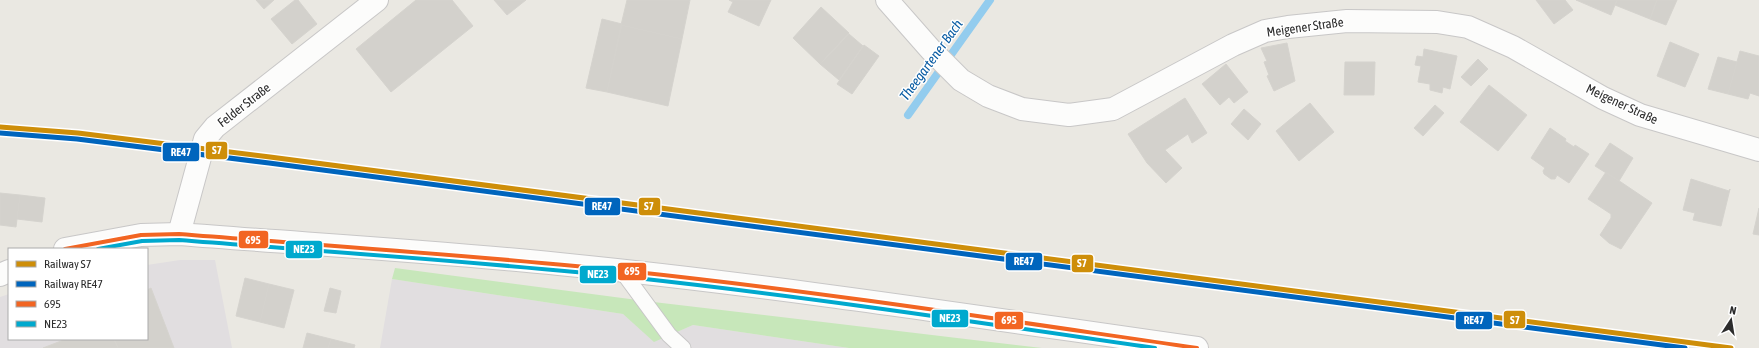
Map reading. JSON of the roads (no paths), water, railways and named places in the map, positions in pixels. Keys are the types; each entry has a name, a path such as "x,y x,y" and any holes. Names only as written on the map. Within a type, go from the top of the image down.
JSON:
{"street":[{"name":"Felder Straße","path":"178,234 205,139 215,126 378,0"},
{"name":"Meigener Straße","path":"887,0 931,50 961,80 988,96 1022,110 1069,116 1113,109 1234,45 1265,31 1288,26 1347,21 1437,22 1468,27 1513,47 1603,98 1640,115 1759,150"},
{"path":"70,248 141,235 178,234 504,259 622,270 1027,323 1197,348"}],"lane":[{"path":"622,270 669,335 683,348"}],"waterway":[{"name":"Theegartener Bach","path":"908,115 990,0"}],"rail line":[{"name":"S7","path":"0,127 78,133 270,157 1731,348"},
{"name":"RE47","path":"0,133 77,139 269,163 1685,348"}]}
